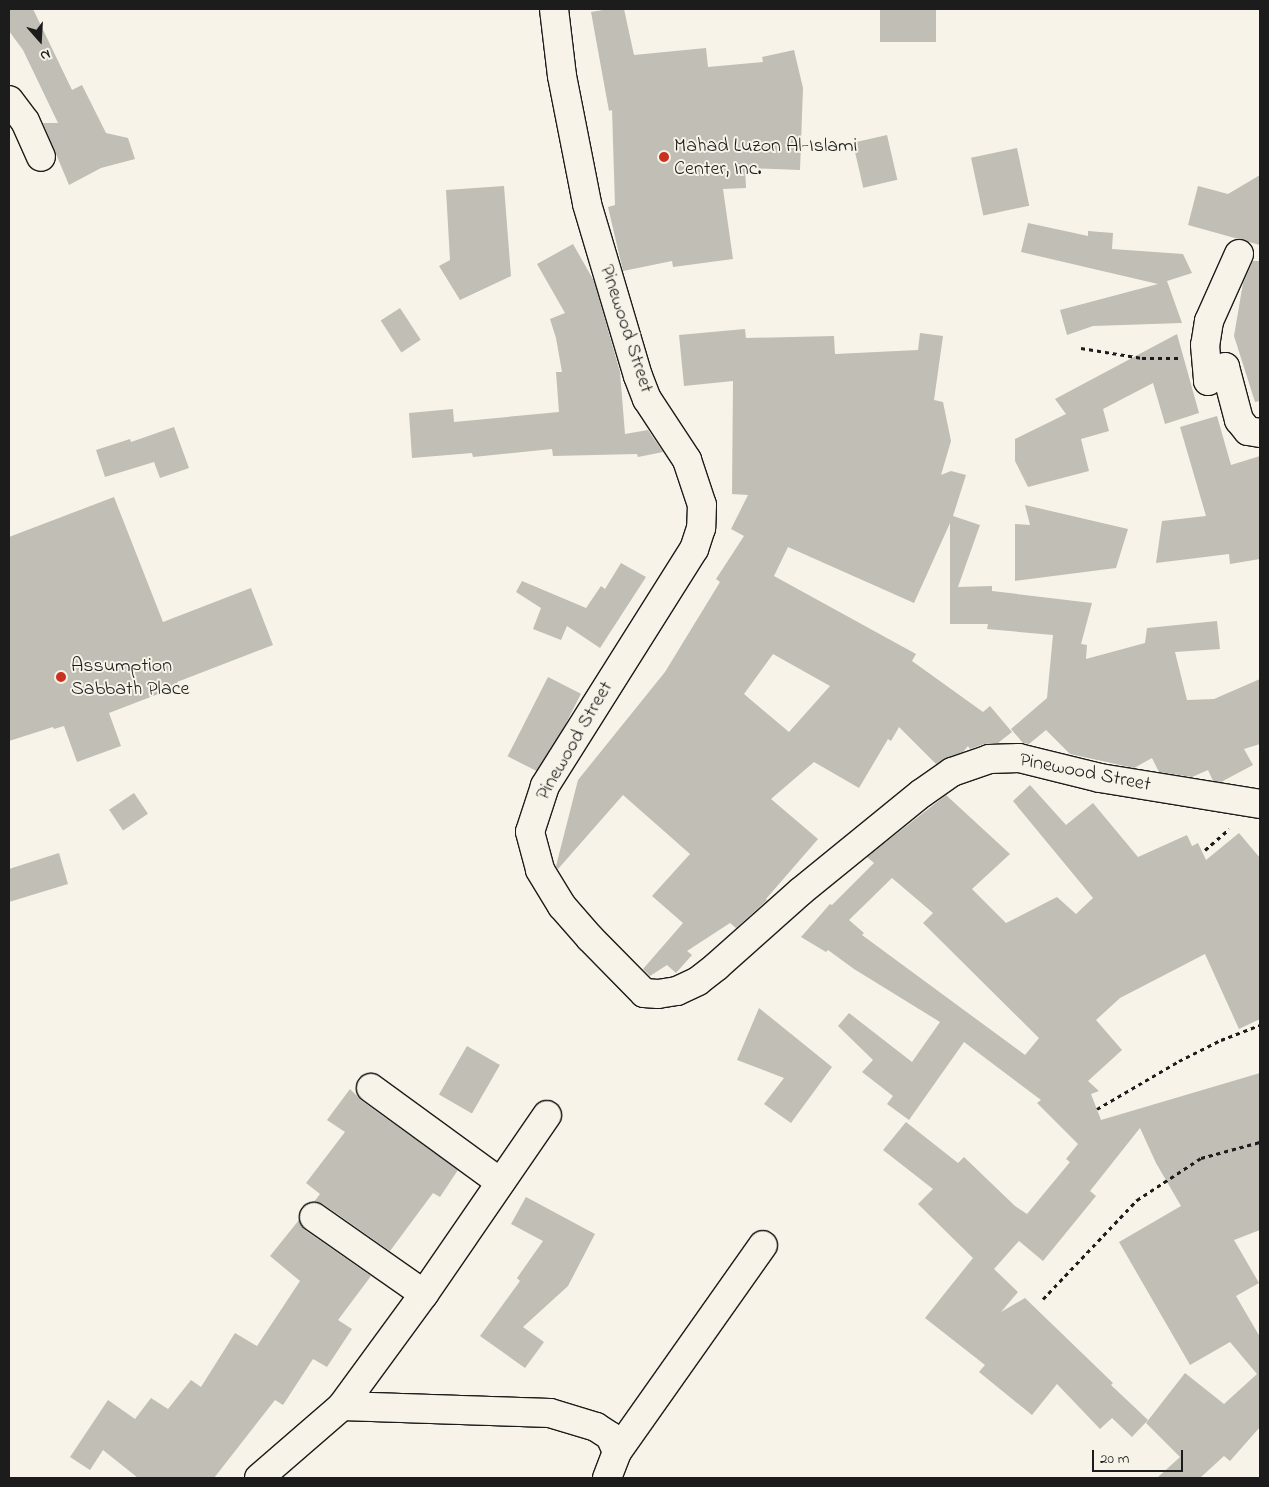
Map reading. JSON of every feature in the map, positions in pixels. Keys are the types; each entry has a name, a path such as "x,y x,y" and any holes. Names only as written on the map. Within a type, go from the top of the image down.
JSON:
{"street":[{"name":"Pinewood Street","path":"554,9 562,76 592,222 638,376 647,399 687,460 702,505 701,528 694,549 545,786 530,832 540,870 562,906 590,938 644,993 658,994 677,991 698,981 717,966 800,892 922,793 952,772 989,759 1019,758 1100,778 1260,804"},
{"path":"9,100 25,121 41,157"},
{"path":"1239,254 1210,321 1205,345 1208,380 1225,367 1239,420 1248,430 1260,433"},
{"path":"371,1088 500,1182"},
{"path":"259,1478 342,1406 424,1294 547,1115"},
{"path":"314,1217 424,1294"},
{"path":"607,1478 616,1452 763,1245"},
{"path":"342,1406 550,1413 596,1427 610,1436 616,1452"}],"path":[{"path":"1082,348 1142,358 1206,359"},
{"path":"1097,1110 1178,1061 1260,1024"},
{"path":"1042,1299 1137,1200 1201,1158 1260,1142"}],"building":[{"path":"9,9 33,9 72,90 82,85 106,133 128,138 135,159 101,168 69,185 43,123 58,123 23,50 9,31"},
{"path":"624,9 634,55 706,48 708,67 763,62 762,57 794,50 803,88 800,170 745,168 746,188 723,189 733,259 673,267 672,261 623,271 608,207 615,205 612,110 609,111 591,12"},
{"path":"880,9 936,9 936,42 880,42"},
{"path":"887,135 897,180 863,188 853,143"},
{"path":"1017,148 1029,206 983,215 971,158"},
{"path":"1260,175 1260,245 1188,225 1198,186 1228,194"},
{"path":"504,186 511,276 460,300 439,266 450,260 446,190"},
{"path":"1028,223 1088,236 1088,231 1113,233 1112,249 1183,254 1192,273 1167,281 1182,323 1093,326 1067,335 1060,310 1158,284 1021,252"},
{"path":"573,244 594,281 620,372 625,434 648,430 663,452 638,457 637,454 553,456 552,449 473,457 472,453 412,458 409,413 453,409 454,422 559,412 556,372 562,372 556,338 550,319 565,313 537,264"},
{"path":"1253,261 1260,261 1260,401 1255,402 1234,336 1243,283"},
{"path":"400,308 421,340 401,352 381,321"},
{"path":"745,329 746,338 834,336 835,354 918,350 920,333 943,336 934,400 943,402 951,441 941,475 951,471 966,475 953,516 980,525 958,587 992,586 992,591 1092,603 1081,644 1087,645 1086,659 1145,643 1147,628 1217,621 1220,649 1175,652 1187,700 1214,699 1260,679 1260,744 1244,749 1253,765 1221,782 1213,781 1208,770 1192,777 1159,772 1152,758 1134,768 1070,754 1046,730 1029,744 1023,743 1011,729 1047,698 1053,635 987,629 988,624 950,624 950,523 914,603 788,547 774,576 916,654 912,661 983,712 990,706 1012,732 998,743 984,744 970,749 968,746 963,752 936,764 899,727 891,741 888,739 859,788 814,762 771,799 818,839 767,900 736,928 730,923 687,951 692,955 676,973 667,965 650,976 643,969 683,923 652,896 690,854 623,795 558,869 556,866 578,780 665,672 720,582 716,579 744,536 731,529 748,495 732,494 733,381 684,386 679,335","holes":["773,654 830,686 789,732 744,694"]},
{"path":"1177,334 1199,413 1165,424 1153,383 1103,409 1109,431 1081,439 1089,471 1028,487 1015,461 1015,439 1066,414 1055,399"},
{"path":"1217,416 1231,465 1260,456 1260,559 1230,564 1229,554 1156,563 1162,521 1206,516 1180,427"},
{"path":"174,427 189,468 160,478 154,462 105,477 96,450 130,439 131,442"},
{"path":"114,497 163,622 251,588 273,645 177,682 179,686 109,713 121,746 77,762 64,726 54,729 53,727 9,741 9,537"},
{"path":"1025,505 1128,529 1116,568 1015,581 1015,524 1030,525"},
{"path":"621,563 646,577 600,648 567,626 561,640 533,629 541,608 516,592 522,581 586,608 601,586 605,589"},
{"path":"548,677 581,694 541,773 508,756"},
{"path":"1030,785 1066,825 1093,803 1138,857 1187,835 1192,846 1198,843 1206,860 1239,833 1260,858 1260,1019 1239,1029 1205,954 1120,998 1096,1020 1122,1050 1088,1081 1099,1091 1091,1094 1101,1120 1260,1073 1260,1230 1234,1240 1259,1283 1236,1296 1260,1337 1260,1427 1230,1461 1224,1456 1200,1478 1157,1478 1180,1457 1146,1423 1185,1373 1224,1404 1257,1374 1230,1342 1190,1365 1119,1242 1181,1206 1156,1163 1140,1128 1090,1191 1096,1196 1043,1261 1019,1241 994,1269 1018,1292 1001,1312 1025,1298 1113,1383 1111,1385 1148,1420 1132,1437 1112,1418 1100,1429 1057,1384 1032,1415 979,1372 985,1365 925,1318 973,1258 918,1204 933,1189 883,1150 906,1122 958,1163 964,1157 1015,1206 1027,1214 1070,1162 1066,1159 1078,1144 1037,1103 1041,1100 964,1042 909,1120 887,1104 893,1096 862,1072 873,1060 838,1026 849,1013 912,1062 940,1022 854,969 828,950 826,952 801,937 830,904 832,905 874,863 867,857 946,795 1010,854 972,889 1006,923 1057,897 1076,914 1093,898 1013,801","holes":["892,878 933,913 923,923 1039,1038 1025,1055 862,935 864,933 849,920"]},
{"path":"134,793 148,814 123,831 109,810"},
{"path":"59,853 68,884 9,902 9,869"},
{"path":"759,1008 832,1067 791,1123 764,1104 784,1078 737,1060"},
{"path":"467,1046 500,1065 472,1113 439,1094"},
{"path":"350,1089 362,1101 458,1170 440,1197 433,1193 390,1251 323,1204 314,1202 320,1194 306,1183 345,1132 327,1120"},
{"path":"526,1197 595,1234 568,1286 523,1327 544,1342 525,1368 480,1336 520,1281 517,1278 543,1241 511,1224"},
{"path":"299,1220 305,1230 371,1276 338,1320 352,1329 327,1367 313,1359 283,1405 275,1400 214,1478 138,1478 103,1450 90,1470 70,1457 108,1400 135,1419 151,1398 168,1409 191,1380 201,1387 235,1333 257,1346 300,1281 270,1256"}],"place":[{"name":"Mahad Luzon Al-Islami Center, Inc.","path":"664,157"},
{"name":"Assumption Sabbath Place","path":"61,677"}]}
